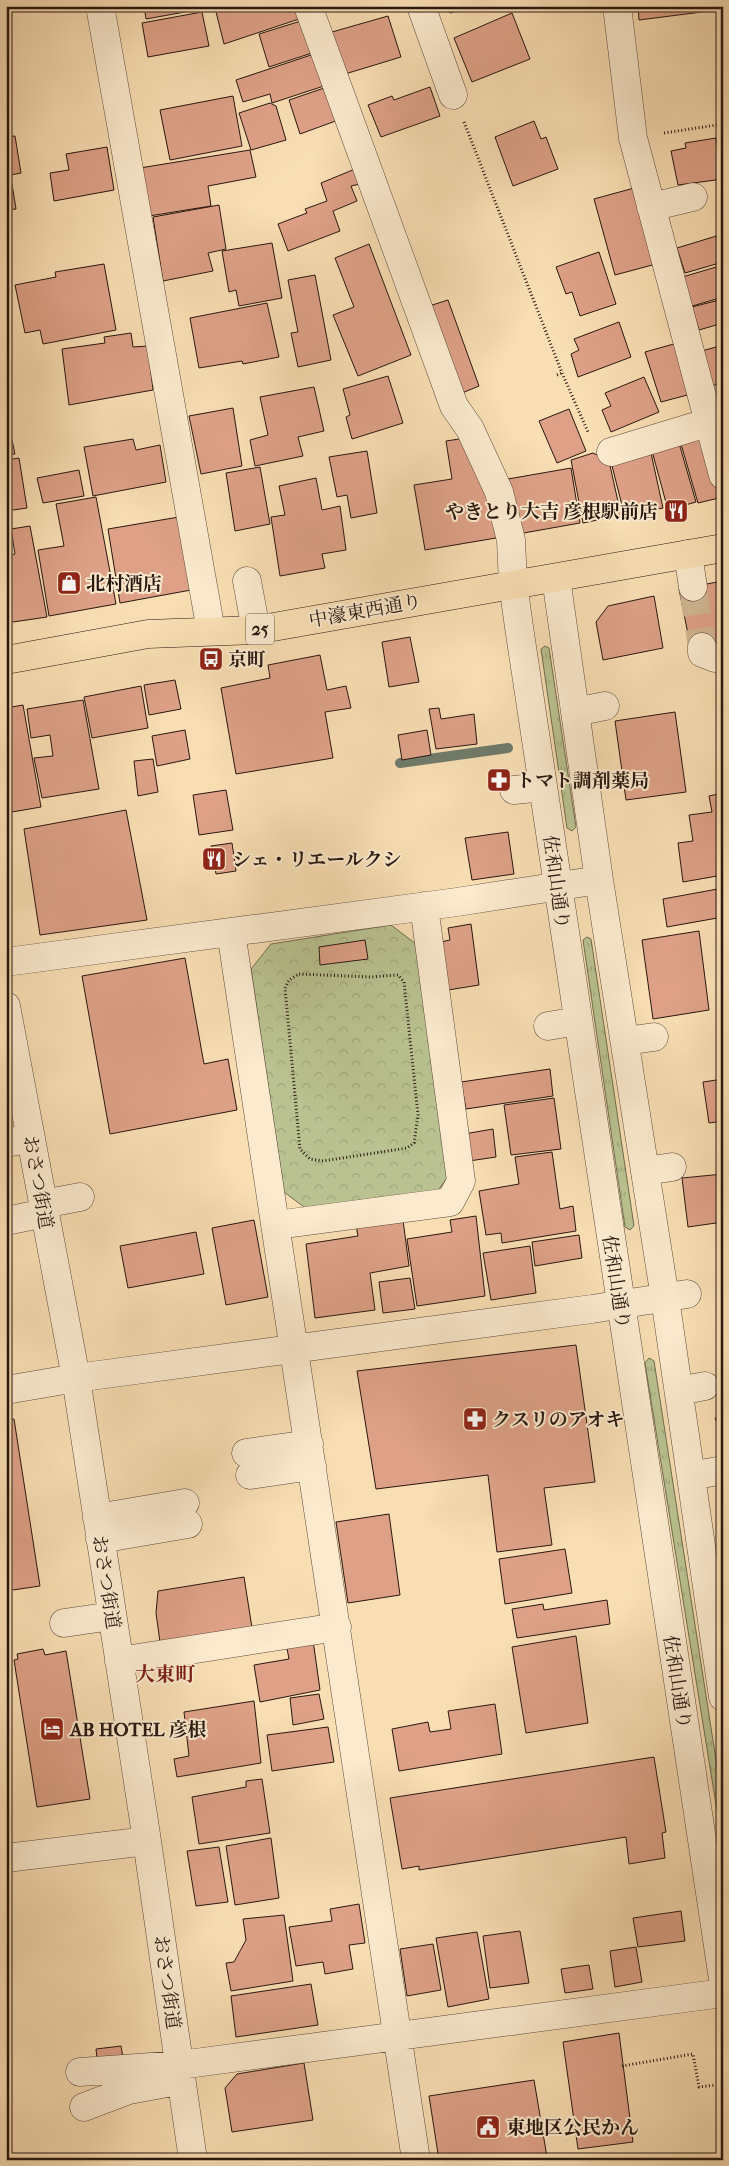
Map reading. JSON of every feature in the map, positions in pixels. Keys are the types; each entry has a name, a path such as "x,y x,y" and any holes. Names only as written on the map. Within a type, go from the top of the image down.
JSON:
{"main road":[{"name":"中濠東西通り","path":"6,660 148,634 256,630 723,548"}],"street":[{"name":"佐和山通り","path":"308,6 409,266 454,406 470,429 499,492 511,540 513,584 620,1305 717,1898 723,1979"},
{"path":"420,6 453,95"},
{"path":"617,6 633,138 632,173 650,207 723,475"},
{"path":"98,17 113,77 165,400 211,631"},
{"path":"650,207 694,197"},
{"path":"611,452 710,422"},
{"path":"688,554 693,587"},
{"path":"556,578 599,880 645,1171 676,1296 679,1391 723,1697"},
{"path":"247,581 256,630"},
{"path":"575,712 605,706"},
{"path":"514,790 543,787"},
{"path":"6,962 192,930 231,932 288,917 424,906 456,895 557,886 599,880"},
{"path":"276,1225 450,1202 461,1181 424,906"},
{"path":"231,932 310,1455 353,1689 416,2160"},
{"name":"おさつ街道","path":"6,1006 19,1141 44,1209 76,1378 147,1841 193,2160"},
{"path":"548,1026 578,1021"},
{"path":"625,1041 654,1037"},
{"path":"645,1171 672,1167"},
{"path":"6,1221 80,1196"},
{"path":"6,1390 76,1378 178,1354 295,1349 676,1296"},
{"path":"679,1391 705,1386"},
{"path":"248,1464 310,1455"},
{"path":"691,1476 723,1470"},
{"path":"99,1528 186,1514"},
{"path":"64,1623 112,1616"},
{"path":"119,1662 340,1622"},
{"path":"12,1849 147,1841"},
{"path":"84,2107 181,2073 398,2035 723,1993"},
{"path":"80,2072 181,2073"}],"path":[{"path":"453,95 562,373 593,445 611,452"},
{"path":"633,138 723,124"},
{"path":"558,375 562,373"},
{"path":"299,974 371,977 398,975 404,982 418,1115 414,1143 407,1148 332,1159 310,1159 300,1149 285,988 289,980 299,974"},
{"path":"622,2066 694,2054 699,2087 715,2085"}],"green space":[{"path":"545,646 549,648 576,827 572,831 567,828 541,649"},
{"path":"391,925 416,944 450,1174 436,1193 308,1210 284,1192 251,969 271,944"},
{"path":"587,937 591,939 634,1226 630,1230 625,1227 583,940"},
{"path":"649,1358 654,1361 723,1805 723,1848 645,1363"}],"building":[{"path":"144,6 206,6 207,8 146,19"},
{"path":"223,6 299,6 302,18 224,44 215,8"},
{"path":"448,6 475,6 450,13"},
{"path":"638,6 701,6 702,12 639,20"},
{"path":"718,6 723,6 723,45"},
{"path":"202,12 209,46 148,57 142,23"},
{"path":"512,13 530,59 472,82 454,38"},
{"path":"388,16 401,57 345,74 332,32"},
{"path":"304,20 315,52 269,67 259,34"},
{"path":"317,53 327,85 272,103 270,94 243,102 236,80"},
{"path":"330,86 341,119 300,134 289,100"},
{"path":"430,87 440,116 381,137 368,105 392,96 394,100"},
{"path":"233,96 242,146 170,160 160,110"},
{"path":"270,103 276,106 286,140 251,150 239,113"},
{"path":"534,121 541,139 546,137 558,169 513,186 495,137"},
{"path":"15,136 21,173 6,176 6,137"},
{"path":"716,138 723,179 678,185 671,151 686,148 685,143"},
{"path":"107,147 114,190 54,201 50,173 69,170 66,154"},
{"path":"250,150 256,177 208,186 211,206 149,216 140,168"},
{"path":"355,169 360,184 351,186 357,201 333,211 340,231 288,251 278,224 307,213 305,209 327,201 321,183"},
{"path":"11,178 16,209 6,210 6,179"},
{"path":"634,188 656,264 615,275 594,199"},
{"path":"219,205 226,249 208,253 213,271 163,281 153,217"},
{"path":"723,234 723,262 685,273 677,248"},
{"path":"272,243 282,298 239,306 236,290 229,292 222,251"},
{"path":"369,244 411,355 358,376 333,315 354,307 335,258"},
{"path":"599,252 616,304 580,316 572,292 566,294 556,267"},
{"path":"104,264 116,330 43,344 40,330 25,333 15,285 56,277 55,272"},
{"path":"723,265 723,297 689,307 679,278"},
{"path":"315,275 331,360 298,367 291,333 298,332 288,280"},
{"path":"723,299 723,323 699,330 692,307"},
{"path":"448,300 479,386 462,393 429,306"},
{"path":"267,303 279,357 243,364 242,361 199,368 190,318"},
{"path":"619,322 631,357 578,377 571,354 579,350 574,339"},
{"path":"131,333 133,347 148,346 153,390 69,405 62,349 105,343 104,337"},
{"path":"681,342 695,393 661,402 645,352"},
{"path":"723,345 723,383 711,386 702,351"},
{"path":"388,376 403,423 352,439 346,417 350,415 343,389"},
{"path":"644,377 659,412 611,432 602,410 611,406 605,393"},
{"path":"314,387 324,431 298,437 303,456 255,466 250,440 268,435 260,397"},
{"path":"233,408 242,466 201,474 189,416"},
{"path":"569,409 586,451 557,463 539,421"},
{"path":"6,412 15,454 6,455"},
{"path":"705,436 723,497 698,503 681,444"},
{"path":"466,438 502,537 425,550 414,485 452,479 446,441"},
{"path":"133,439 136,450 160,445 166,482 93,496 84,447"},
{"path":"679,443 696,502 668,510 652,451"},
{"path":"367,451 377,513 351,518 347,495 337,497 329,457"},
{"path":"593,453 609,461 621,515 583,523 571,460"},
{"path":"651,453 663,508 625,517 611,462"},
{"path":"19,458 27,508 6,511 6,460"},
{"path":"260,467 270,524 235,531 226,473"},
{"path":"571,468 580,523 518,534 508,479"},
{"path":"79,470 84,496 43,503 37,478"},
{"path":"316,478 322,510 340,506 346,550 322,554 325,568 280,576 271,517 285,515 279,486"},
{"path":"96,497 116,604 49,616 38,550 64,546 56,504"},
{"path":"179,517 191,590 120,603 108,529"},
{"path":"30,526 47,617 6,623 6,556 15,554 11,529"},
{"path":"723,581 723,643 691,649 679,589"},
{"path":"654,596 663,648 603,660 596,622 608,606"},
{"path":"410,637 419,682 389,687 382,642"},
{"path":"320,655 327,690 346,686 351,708 325,712 333,758 236,774 221,688 270,678 268,665"},
{"path":"175,680 181,709 149,715 144,685"},
{"path":"141,686 148,728 92,738 84,697"},
{"path":"83,700 99,789 42,798 34,758 53,756 50,735 31,738 27,709"},
{"path":"23,705 41,807 12,812 6,783 6,708"},
{"path":"439,708 441,719 474,714 477,744 436,749 429,709"},
{"path":"675,712 686,792 626,800 615,721"},
{"path":"185,730 190,759 157,766 152,736"},
{"path":"427,730 431,755 402,760 398,735"},
{"path":"153,759 158,792 138,796 134,761"},
{"path":"226,790 233,830 199,835 193,795"},
{"path":"723,793 723,875 683,882 678,843 693,841 689,815 712,812 709,796"},
{"path":"126,810 147,920 40,935 24,829"},
{"path":"508,832 514,874 472,880 465,838"},
{"path":"232,843 236,871 216,874 211,846"},
{"path":"723,888 723,917 667,927 663,899"},
{"path":"471,924 479,985 442,991 436,943 450,940 448,928"},
{"path":"699,931 709,1010 653,1019 642,940"},
{"path":"365,940 368,959 320,965 319,947"},
{"path":"185,958 204,1064 228,1059 237,1110 110,1134 82,976"},
{"path":"550,1069 553,1096 466,1109 461,1082"},
{"path":"723,1079 723,1121 709,1123 703,1082"},
{"path":"554,1098 561,1149 511,1155 504,1105"},
{"path":"493,1129 496,1157 469,1161 464,1134"},
{"path":"552,1152 560,1209 573,1206 576,1231 502,1243 501,1233 486,1235 479,1191 519,1184 515,1157"},
{"path":"723,1174 723,1222 688,1227 682,1178"},
{"path":"476,1216 485,1296 417,1306 407,1239 452,1232 450,1220"},
{"path":"254,1220 268,1297 226,1305 212,1228"},
{"path":"403,1220 409,1266 370,1273 375,1310 315,1318 306,1244 358,1236 356,1225"},
{"path":"196,1232 204,1274 128,1288 120,1246"},
{"path":"579,1235 582,1258 535,1266 532,1242"},
{"path":"530,1246 536,1293 491,1300 483,1253"},
{"path":"410,1278 415,1309 383,1313 379,1282"},
{"name":"クスリのアオキ","path":"576,1345 595,1482 544,1488 552,1545 497,1552 488,1475 376,1489 357,1371"},
{"path":"14,1419 40,1586 6,1591 6,1420"},
{"path":"389,1514 400,1595 348,1603 336,1522"},
{"path":"565,1549 572,1593 505,1604 499,1559"},
{"path":"244,1577 252,1628 160,1642 156,1613 158,1591"},
{"path":"607,1600 610,1624 517,1638 512,1609 543,1604 544,1610"},
{"path":"576,1636 588,1723 526,1733 512,1647"},
{"path":"313,1640 320,1690 260,1702 254,1665 289,1659 286,1643"},
{"name":"AB HOTEL 彦根","path":"43,1649 45,1655 66,1651 90,1799 37,1807 14,1660 18,1659 17,1654"},
{"path":"319,1694 324,1719 293,1725 290,1698"},
{"path":"254,1701 261,1763 177,1777 174,1759 189,1756 184,1712"},
{"path":"495,1704 502,1754 399,1771 392,1729 428,1722 430,1732 451,1729 448,1711"},
{"path":"328,1727 334,1762 272,1771 267,1735"},
{"path":"654,1757 666,1832 662,1833 665,1858 629,1864 626,1837 419,1870 419,1866 402,1869 390,1798"},
{"path":"262,1779 270,1833 199,1844 192,1797 246,1787 246,1781"},
{"path":"271,1838 279,1898 235,1905 226,1846"},
{"path":"219,1847 228,1902 196,1906 187,1851"},
{"path":"359,1904 365,1943 349,1945 353,1969 325,1974 323,1962 296,1966 289,1927 332,1921 330,1909"},
{"path":"681,1911 685,1941 638,1947 633,1918"},
{"path":"284,1915 293,1981 231,1991 226,1963 234,1962 246,1940 243,1919"},
{"path":"520,1931 529,1983 490,1988 483,1936"},
{"path":"477,1932 489,1999 448,2007 436,1938"},
{"path":"433,1944 441,1990 407,1996 400,1949"},
{"path":"636,1947 642,1982 615,1987 610,1951"},
{"path":"589,1965 593,1989 565,1993 561,1969"},
{"path":"311,1984 318,2025 236,2037 231,1996"},
{"path":"619,2033 633,2142 578,2149 563,2042"},
{"path":"121,2046 127,2081 100,2085 96,2049"},
{"path":"304,2063 313,2120 232,2132 225,2088 237,2074"},
{"name":"東地区公民かん","path":"534,2080 547,2157 530,2160 439,2160 429,2096"}],"waterway":[{"path":"400,763 508,748"}],"tunnel":[{"path":"693,587 702,647"}],"place":[{"name":"やきとり大吉 彦根駅前店","path":"676,511"},
{"name":"北村酒店","path":"69,583"},
{"name":"京町","path":"211,659"},
{"name":"トマト調剤薬局","path":"499,780"},
{"name":"シェ・リエールクシ","path":"214,859"},
{"name":"クスリのアオキ","path":"475,1419"},
{"name":"AB HOTEL 彦根","path":"52,1729"},
{"name":"東地区公民かん","path":"488,2127"}],"district":[{"name":"大東町","path":"165,1674"}]}
